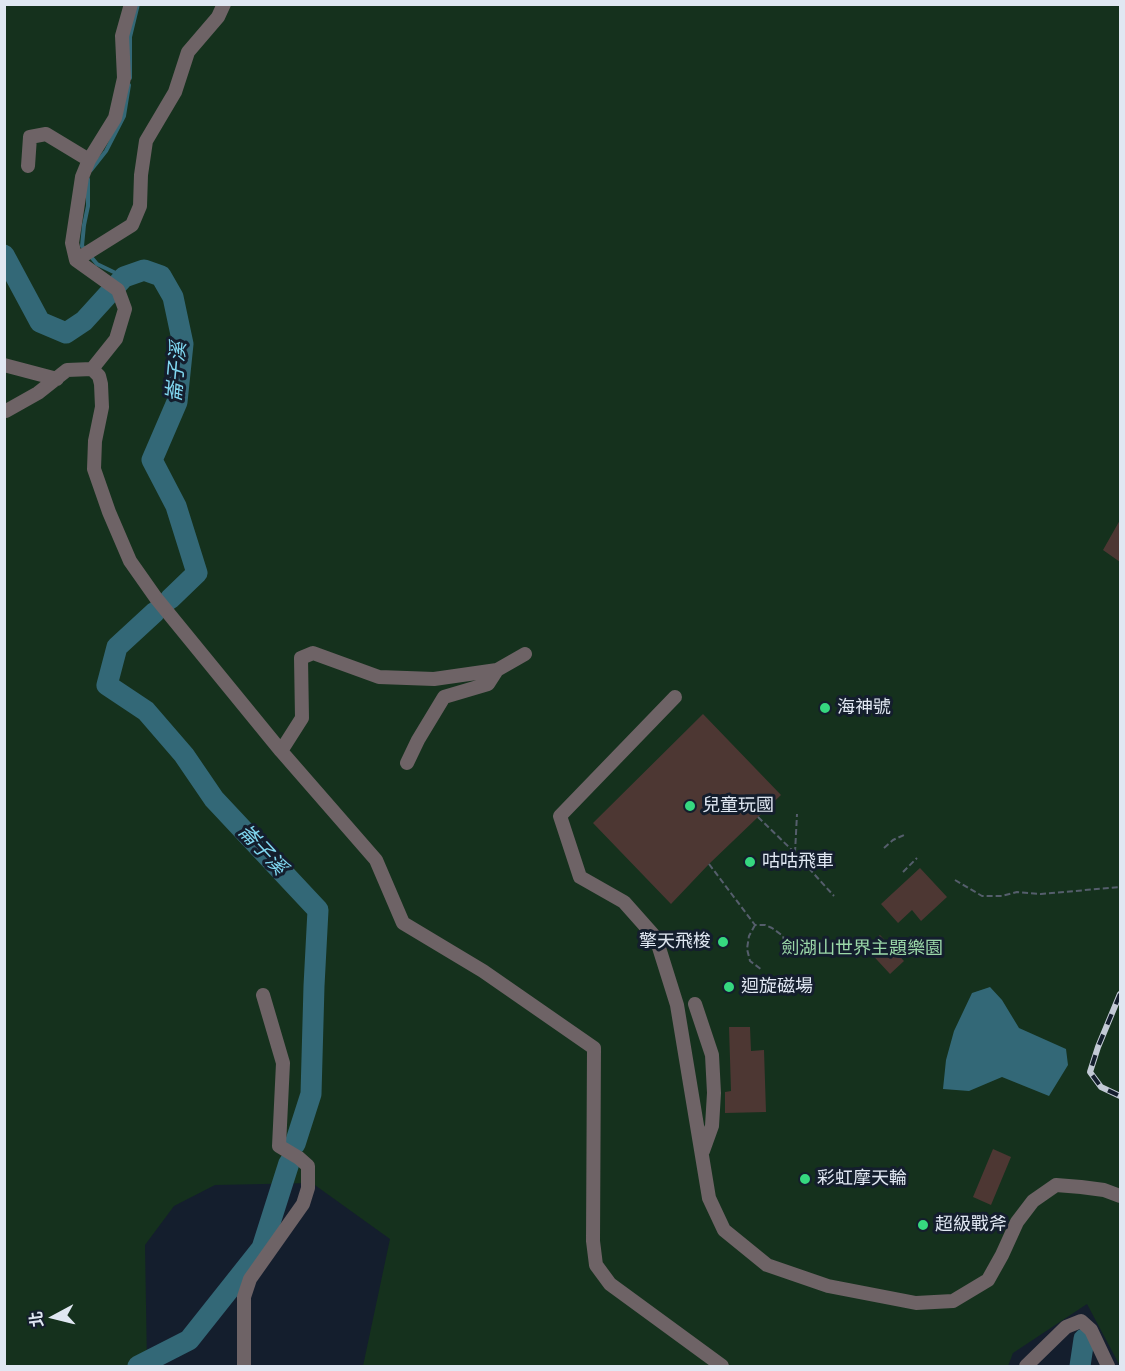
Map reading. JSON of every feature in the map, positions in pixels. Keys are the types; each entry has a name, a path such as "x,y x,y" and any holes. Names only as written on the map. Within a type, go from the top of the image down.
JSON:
{"street":[{"path":"92,369 116,339 125,309 118,291 76,260 72,243 82,177 89,160 116,118 124,78 122,36 131,4"},
{"path":"76,260 132,225 140,206 141,175 146,141 175,92 188,52 218,17 224,4"},
{"path":"28,166 30,137 46,134 89,160"},
{"path":"4,365 57,379"},
{"path":"4,411 38,393 67,370 92,369 99,376 102,407 95,441 94,469 130,561 156,598 281,751 376,860 403,923 483,971 594,1048 592,1241 596,1265 610,1284 722,1366"},
{"path":"281,751 302,718 301,658 313,653 379,678 434,679 497,670 525,654"},
{"path":"406,763 444,697 488,684 497,670"},
{"path":"675,698 560,816 580,877 624,902 656,938 677,1005 709,1198 724,1230 766,1264 828,1286 916,1302 952,1301 988,1280 1017,1222 1033,1201 1056,1185 1104,1190 1120,1196"},
{"path":"244,1366 244,1297 250,1279 303,1204 308,1188 308,1166 279,1146 283,1063 263,995"},
{"path":"695,1004 712,1055 714,1093 712,1126 702,1153"},
{"path":"1026,1366 1066,1327 1081,1321 1091,1330 1108,1366"}],"path":[{"path":"795,853 797,814"},
{"path":"758,817 834,896"},
{"path":"884,848 893,840 904,835"},
{"path":"903,872 917,858"},
{"path":"708,864 755,925"},
{"path":"955,880 982,896 1002,896 1017,892 1041,894 1120,887"},
{"path":"755,925 765,925 783,936 786,951"},
{"path":"755,925 749,936 747,949 750,960 762,970"}],"green space":[{"name":"劍湖山世界主題樂園","path":"5,5 1120,5 1120,1366 1087,1304 1013,1353 1008,1366 363,1366 390,1239 312,1183 215,1185 174,1206 145,1245 147,1366 5,1366"}],"water":[{"path":"990,987 1002,1000 1019,1028 1066,1049 1068,1065 1049,1096 1002,1077 969,1091 943,1089 946,1060 954,1031 972,993"}],"building":[{"path":"1120,520 1120,562 1103,550"},
{"name":"兒童玩國","path":"703,714 781,795 671,904 593,823"},
{"path":"920,868 947,897 921,921 912,910 898,923 881,904"},
{"path":"880,935 904,961 890,974 866,948"},
{"path":"729,1027 750,1027 751,1051 764,1050 766,1112 725,1113 725,1092 731,1091"},
{"path":"993,1149 1011,1157 991,1205 973,1197"}],"waterway":[{"path":"130,78 130,37 138,4"},
{"path":"91,170 106,151 124,116 129,85"},
{"path":"88,179 88,206 82,246 97,264 124,277"},
{"name":"崙子溪","path":"4,255 40,322 66,333 84,321 124,277 144,270 161,276 173,297 183,344 177,402 152,460 176,506 197,573 170,599"},
{"name":"崙子溪","path":"155,612 117,647 107,685 146,711 184,755 214,799 318,910 311,1094 295,1144"},
{"name":"崙子溪","path":"138,1366 189,1340 262,1248 289,1163"},
{"path":"1080,1366 1084,1339"}],"railway":[{"path":"1120,994 1090,1072 1101,1087 1120,1096"}],"place":[{"name":"海神號","path":"825,708"},
{"name":"兒童玩國","path":"690,806"},
{"name":"咕咕飛車","path":"750,862"},
{"name":"擎天飛梭","path":"723,942"},
{"name":"迴旋磁場","path":"729,987"},
{"name":"彩虹摩天輪","path":"805,1179"},
{"name":"超級戰斧","path":"923,1225"}]}
